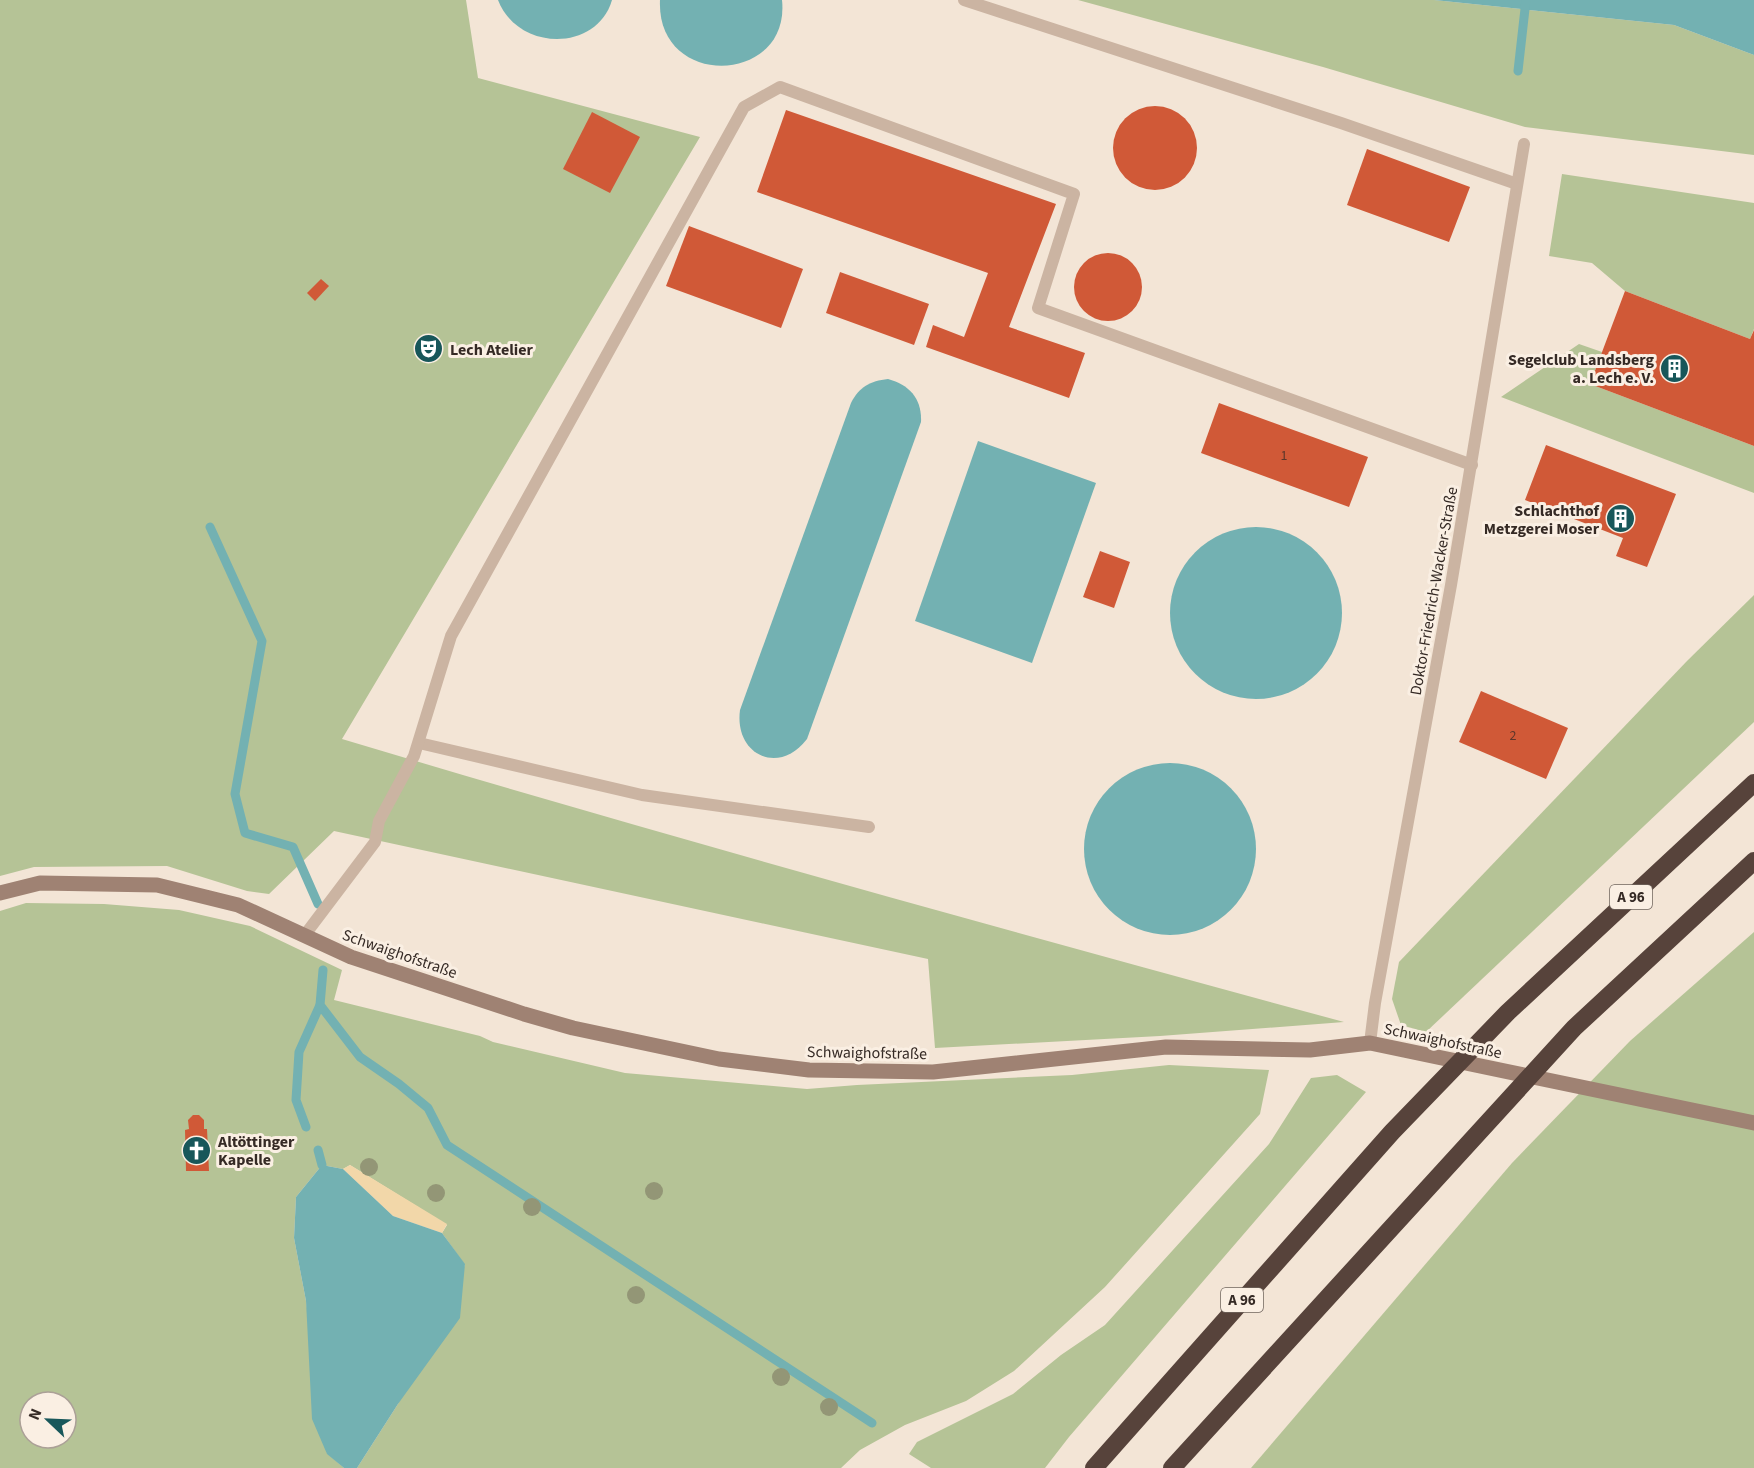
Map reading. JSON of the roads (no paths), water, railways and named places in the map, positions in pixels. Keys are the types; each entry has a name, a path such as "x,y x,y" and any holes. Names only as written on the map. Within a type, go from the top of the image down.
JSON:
{"highway":[{"name":"A 96","path":"1094,1468 1392,1132 1508,1012 1754,783"},
{"path":"1172,1468 1574,1028 1754,861"}],"street":[{"name":"Schwaighofstraße","path":"0,893 40,883 157,885 238,905 351,957 513,1011 573,1028 719,1059 809,1070 933,1071 1166,1047 1310,1050 1370,1043 1754,1123"}],"lane":[{"path":"964,0 1341,123 1517,184"},
{"path":"303,936 375,842 379,821 419,743 451,636 744,107 780,87 1074,194 1038,308 1472,465"},
{"name":"Doktor-Friedrich-Wacker-Straße","path":"1370,1043 1375,1003 1472,465 1524,144"},
{"path":"419,743 642,795 869,827"}],"water":[{"path":"498,0 612,0 604,17 591,29 575,37 557,39 539,37 522,29 508,17"},
{"path":"660,0 782,0 779,28 766,49 746,61 723,66 699,62 679,50 664,29"},
{"path":"1434,0 1754,0 1754,55 1674,25"},
{"path":"888,379 903,385 913,394 919,406 921,422 807,739 796,750 784,756 772,758 761,755 751,749 744,739 740,726 740,710 851,403 866,386"},
{"path":"978,441 1096,483 1032,663 915,621"},
{"path":"1256,527 1273,528 1289,533 1304,541 1317,552 1328,565 1336,580 1341,596 1341,630 1336,646 1328,661 1317,674 1304,685 1289,693 1273,698 1256,699 1239,698 1223,693 1208,685 1195,674 1184,661 1176,646 1171,630 1170,613 1171,596 1176,580 1184,565 1195,552 1208,541 1223,533 1239,528"},
{"path":"1170,763 1187,764 1203,769 1218,777 1231,788 1242,801 1250,816 1255,832 1255,866 1250,882 1242,897 1231,910 1218,921 1203,929 1187,934 1170,935 1153,934 1137,929 1122,921 1109,910 1098,897 1090,882 1085,866 1084,849 1085,832 1090,816 1098,801 1109,788 1122,777 1137,769 1153,764"},
{"path":"322,1165 343,1169 393,1216 442,1233 465,1264 460,1318 398,1404 357,1468 344,1468 327,1454 312,1419 306,1301 294,1238 296,1197"}],"waterway":[{"path":"1518,71 1526,0"},
{"path":"210,527 262,641 235,794 245,833 293,847 318,904"},
{"path":"323,970 320,1005 360,1057 428,1108 447,1145 872,1423"},
{"path":"306,1127 296,1100 299,1052 320,1005"},
{"path":"318,1150 322,1165"}],"place":[{"name":"Lech Atelier","path":"429,349"},
{"name":"Segelclub Landsberg a. Lech e. V.","path":"1675,368"},
{"name":"Schlachthof Metzgerei Moser","path":"1620,519"},
{"name":"Altöttinger Kapelle","path":"197,1150"}]}
